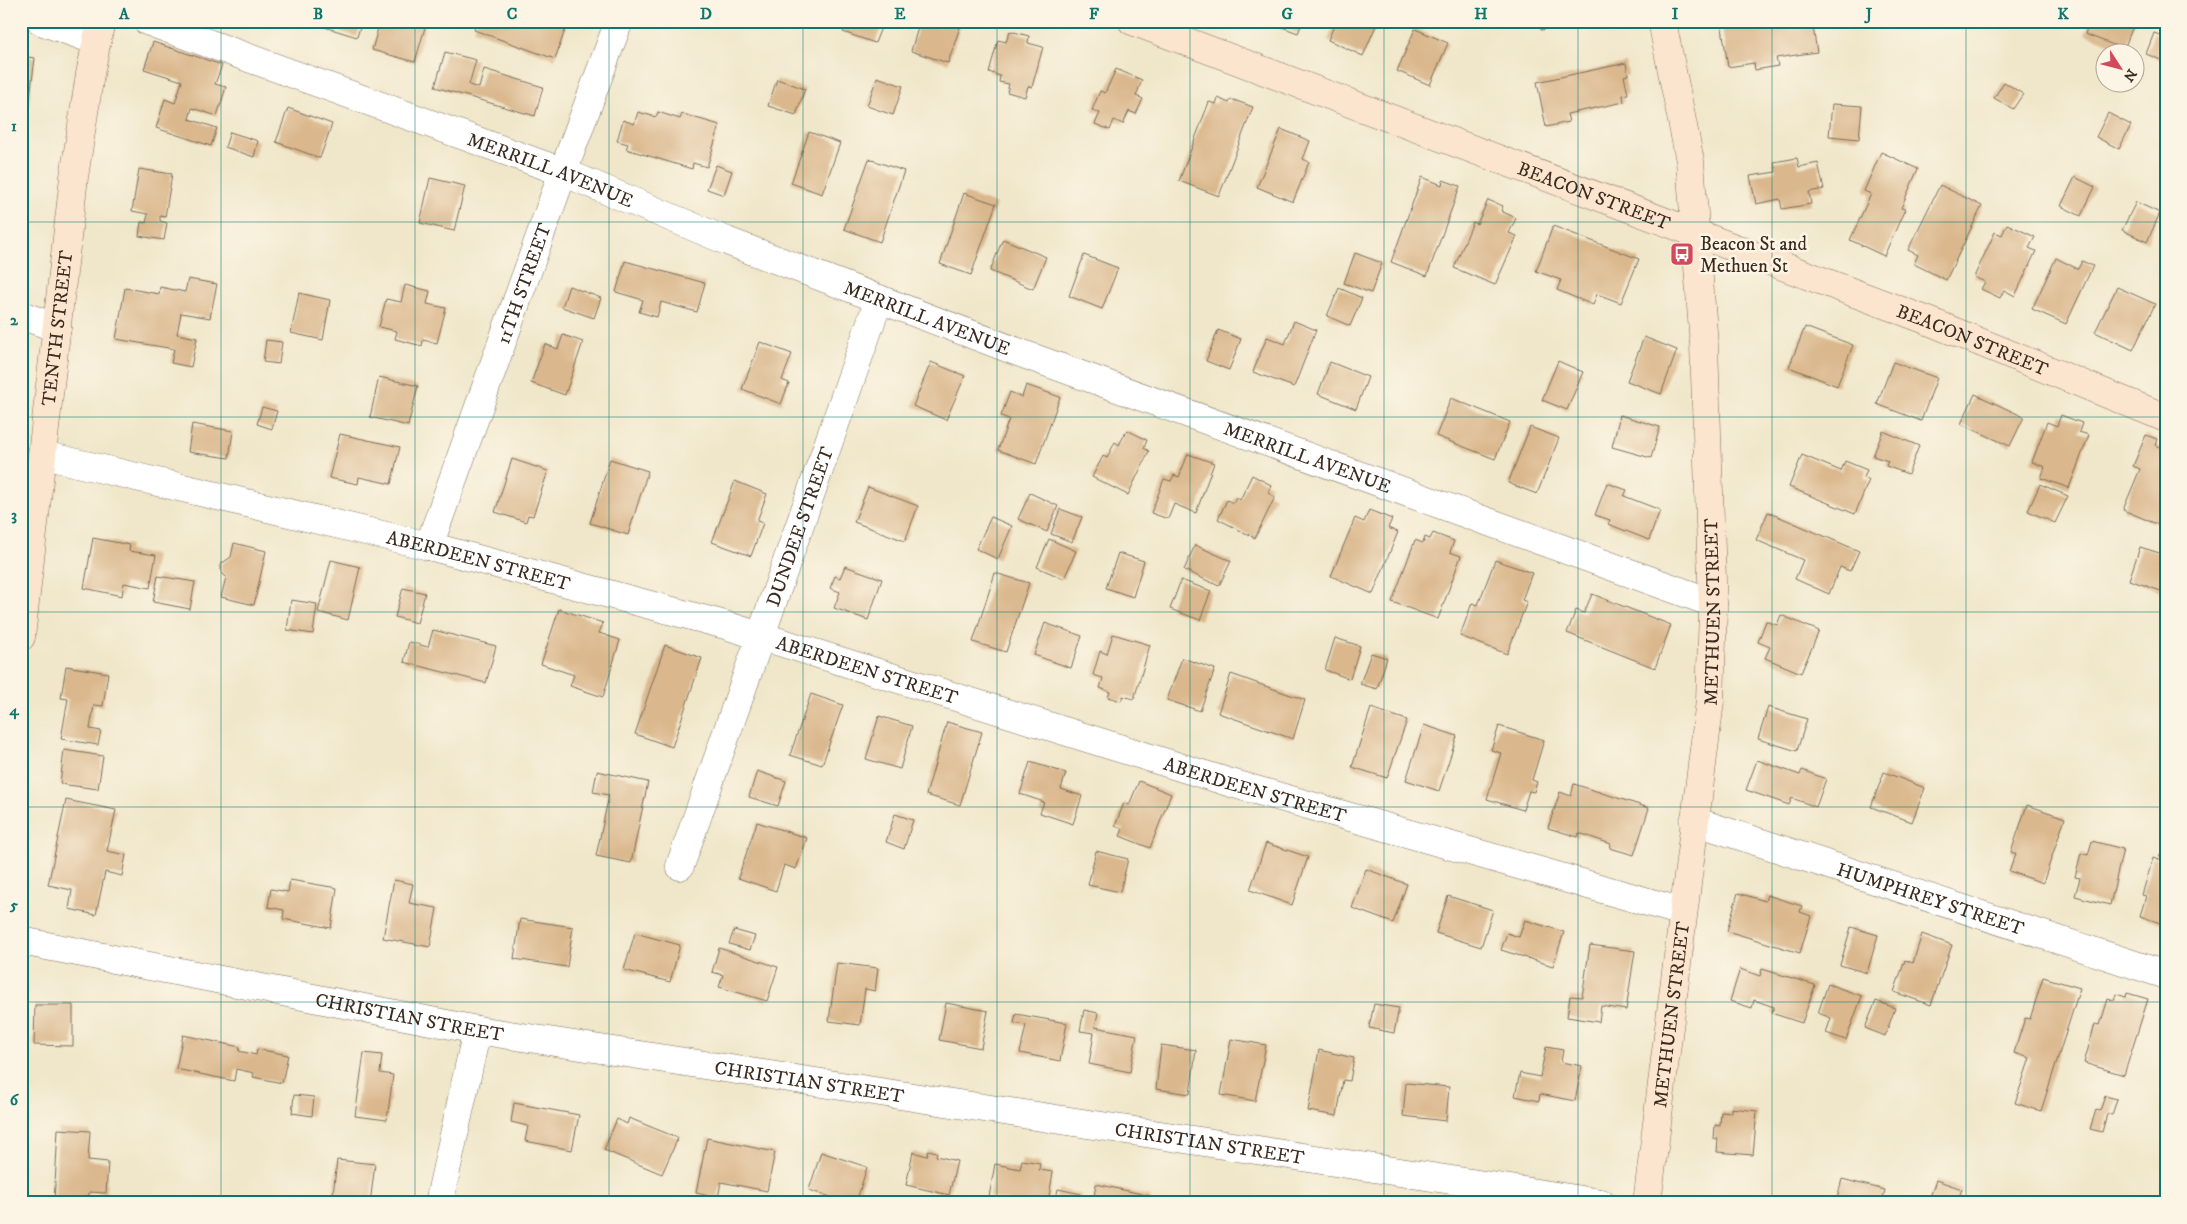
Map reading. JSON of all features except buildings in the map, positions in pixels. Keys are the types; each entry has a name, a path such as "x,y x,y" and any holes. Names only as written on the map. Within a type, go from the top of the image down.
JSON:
{"street":[{"path":"41,21 99,31"},
{"name":"MERRILL AVENUE","path":"147,21 563,172 727,240 1023,354 1713,602"},
{"name":"11TH STREET","path":"429,546 619,21"},
{"name":"METHUEN STREET","path":"1647,1203 1710,701 1713,602 1704,345 1690,161 1662,21"},
{"name":"BEACON STREET","path":"1133,22 1425,130 1926,320 2166,418"},
{"name":"TENTH STREET","path":"21,637 74,177 99,31"},
{"name":"DUNDEE STREET","path":"680,866 879,299"},
{"path":"21,315 57,328"},
{"name":"ABERDEEN STREET","path":"43,455 429,546 761,636 1231,783 1683,912"},
{"name":"HUMPHREY STREET","path":"1694,822 2166,975"},
{"name":"CHRISTIAN STREET","path":"21,941 476,1030 1601,1203"},
{"path":"439,1203 476,1030"}],"place":[{"name":"Beacon St and Methuen St","path":"1682,254"}]}
